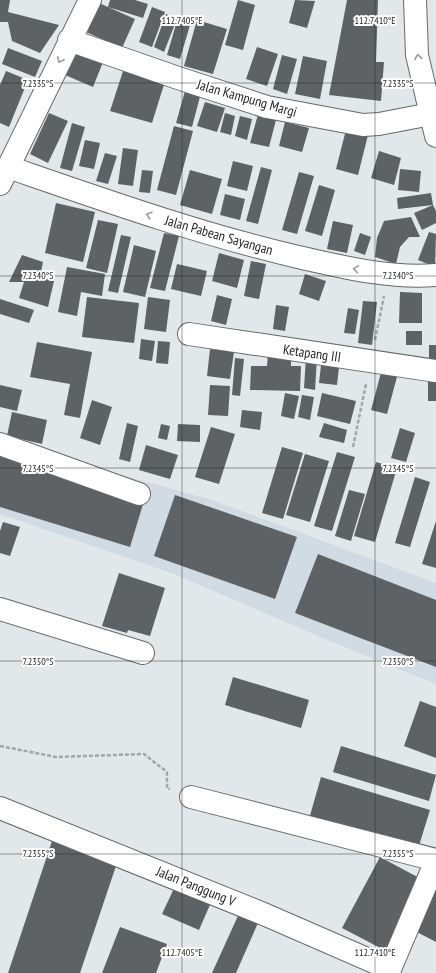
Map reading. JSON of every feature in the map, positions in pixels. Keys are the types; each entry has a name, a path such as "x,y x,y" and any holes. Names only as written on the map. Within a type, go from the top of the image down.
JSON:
{"street":[{"path":"415,0 417,55 430,86 431,114 436,136"},
{"path":"4,176 9,144 69,40 84,2"},
{"name":"Jalan Kampung Margi","path":"69,40 267,107 363,125 379,124 431,114"},
{"name":"Jalan Pabean Sayangan","path":"4,176 186,227 340,267 410,277 436,275"},
{"name":"Ketapang III","path":"188,334 436,371"},
{"path":"0,444 139,494"},
{"path":"0,609 143,653"},
{"path":"191,797 436,861"},
{"name":"Jalan Panggung V","path":"0,808 237,903 390,969 436,861"}],"path":[{"path":"0,746 56,757 144,754 167,772 167,788 191,797"}],"shaded area":[{"path":"0,441 212,500 436,583 436,684 325,639 174,574 0,514"}],"building":[{"path":"0,0 10,0 8,12 59,25 40,53 12,41 8,22 0,22"},
{"path":"110,0 135,0 148,4 143,18 108,7"},
{"path":"238,0 255,5 243,50 225,45"},
{"path":"295,0 315,1 307,28 289,23"},
{"path":"347,0 378,0 376,62 384,62 381,101 329,95"},
{"path":"99,3 135,19 122,48 86,32"},
{"path":"152,7 165,12 152,47 139,42"},
{"path":"166,14 177,19 164,52 154,47"},
{"path":"197,20 227,29 213,74 184,66"},
{"path":"177,21 190,25 180,59 167,55"},
{"path":"257,47 278,54 267,86 246,79"},
{"path":"8,48 42,61 35,77 2,64"},
{"path":"76,51 103,62 93,87 65,75"},
{"path":"282,55 297,59 287,94 273,89"},
{"path":"303,56 327,61 320,99 295,94"},
{"path":"125,65 166,78 152,123 110,111"},
{"path":"6,71 28,80 9,127 0,123 0,85"},
{"path":"187,84 202,89 192,127 176,123"},
{"path":"205,102 225,108 217,132 197,126"},
{"path":"259,111 277,116 269,147 250,143"},
{"path":"49,113 68,121 48,163 30,154"},
{"path":"225,113 235,116 231,135 220,132"},
{"path":"240,116 252,119 247,140 235,136"},
{"path":"285,122 309,128 302,152 279,146"},
{"path":"72,123 85,127 72,171 60,168"},
{"path":"174,126 193,131 176,195 157,190"},
{"path":"347,126 369,131 358,175 336,169"},
{"path":"85,140 100,143 94,169 79,166"},
{"path":"123,148 138,150 133,186 118,184"},
{"path":"379,151 401,158 394,185 371,178"},
{"path":"105,153 117,156 108,184 96,181"},
{"path":"233,161 253,166 247,191 227,186"},
{"path":"261,167 272,170 258,224 246,221"},
{"path":"400,169 421,171 419,192 398,190"},
{"path":"142,170 153,171 150,193 139,192"},
{"path":"190,170 222,179 212,214 180,205"},
{"path":"299,172 314,176 297,234 282,230"},
{"path":"319,185 335,190 322,236 305,231"},
{"path":"431,193 433,205 398,209 397,198"},
{"path":"225,194 245,199 240,220 220,215"},
{"path":"56,203 95,212 83,262 45,253"},
{"path":"433,205 436,211 436,223 422,230 414,213"},
{"path":"411,217 420,237 409,237 400,247 396,264 375,257 377,238 384,221"},
{"path":"98,220 118,224 107,273 86,268"},
{"path":"333,221 353,225 347,253 327,249"},
{"path":"429,232 436,234 435,267 418,260"},
{"path":"164,233 179,236 165,291 150,288"},
{"path":"360,233 371,237 365,255 354,251"},
{"path":"121,235 131,237 118,293 108,291"},
{"path":"134,245 156,251 145,297 123,292"},
{"path":"219,253 244,260 237,288 212,281"},
{"path":"22,255 43,262 40,277 54,281 48,307 19,298 24,282 9,282"},
{"path":"251,261 266,264 259,299 244,296"},
{"path":"177,264 207,271 201,296 171,289"},
{"path":"67,267 105,274 102,296 81,292 77,316 58,312"},
{"path":"305,274 326,281 319,301 299,294"},
{"path":"400,292 422,293 422,323 399,323"},
{"path":"217,295 232,299 226,325 211,321"},
{"path":"87,297 139,303 134,343 82,337"},
{"path":"148,297 170,300 166,332 144,329"},
{"path":"0,299 34,310 29,323 0,314"},
{"path":"363,301 377,302 372,345 358,343"},
{"path":"276,305 289,307 285,331 273,329"},
{"path":"348,308 359,310 355,334 344,333"},
{"path":"406,331 422,331 422,345 406,345"},
{"path":"141,339 155,341 152,361 139,359"},
{"path":"158,341 170,342 168,364 156,363"},
{"path":"37,342 92,352 80,418 64,415 70,384 30,377"},
{"path":"429,345 436,345 436,367 429,367"},
{"path":"210,349 234,352 230,379 207,376"},
{"path":"268,353 291,354 291,366 301,366 300,391 250,390 251,366 267,366"},
{"path":"322,356 340,358 337,385 319,383"},
{"path":"306,357 317,358 315,390 304,388"},
{"path":"235,358 244,359 240,396 232,395"},
{"path":"382,369 398,373 387,414 371,410"},
{"path":"428,375 436,375 436,401 428,401"},
{"path":"0,385 22,390 17,411 0,407"},
{"path":"210,385 230,386 228,416 208,415"},
{"path":"285,393 299,396 294,419 281,416"},
{"path":"322,393 356,401 350,424 317,416"},
{"path":"302,395 314,397 310,420 298,417"},
{"path":"92,400 112,407 100,445 80,438"},
{"path":"242,410 262,412 260,430 240,427"},
{"path":"12,412 47,420 42,444 7,436"},
{"path":"127,423 138,426 130,462 119,459"},
{"path":"324,423 347,430 344,443 319,437"},
{"path":"161,424 170,426 167,440 158,438"},
{"path":"178,424 200,425 200,442 177,441"},
{"path":"211,427 235,434 219,484 195,477"},
{"path":"400,428 415,433 406,462 391,458"},
{"path":"146,445 178,455 170,479 139,470"},
{"path":"282,447 303,453 283,519 262,513"},
{"path":"337,452 355,457 332,531 314,526"},
{"path":"305,454 329,461 310,522 286,515"},
{"path":"0,455 144,501 130,547 0,507"},
{"path":"376,462 397,468 375,542 354,536"},
{"path":"415,477 430,482 410,547 395,543"},
{"path":"349,490 365,494 351,541 335,536"},
{"path":"175,495 297,537 275,599 154,556"},
{"path":"436,521 436,568 422,564"},
{"path":"3,522 20,527 10,556 0,553 0,531"},
{"path":"318,554 436,600 436,667 295,613"},
{"path":"119,573 165,588 150,636 128,630 127,633 102,626"},
{"path":"233,677 309,700 301,728 225,705"},
{"path":"420,701 436,707 436,758 404,746"},
{"path":"341,746 436,775 429,801 333,772"},
{"path":"321,777 430,810 417,852 309,819"},
{"path":"52,841 117,863 80,973 8,973"},
{"path":"380,857 425,881 388,952 342,928"},
{"path":"177,882 213,898 199,930 162,914"},
{"path":"436,885 436,942 411,929"},
{"path":"242,907 261,916 236,973 212,973"},
{"path":"120,927 167,944 156,973 102,973"}]}
